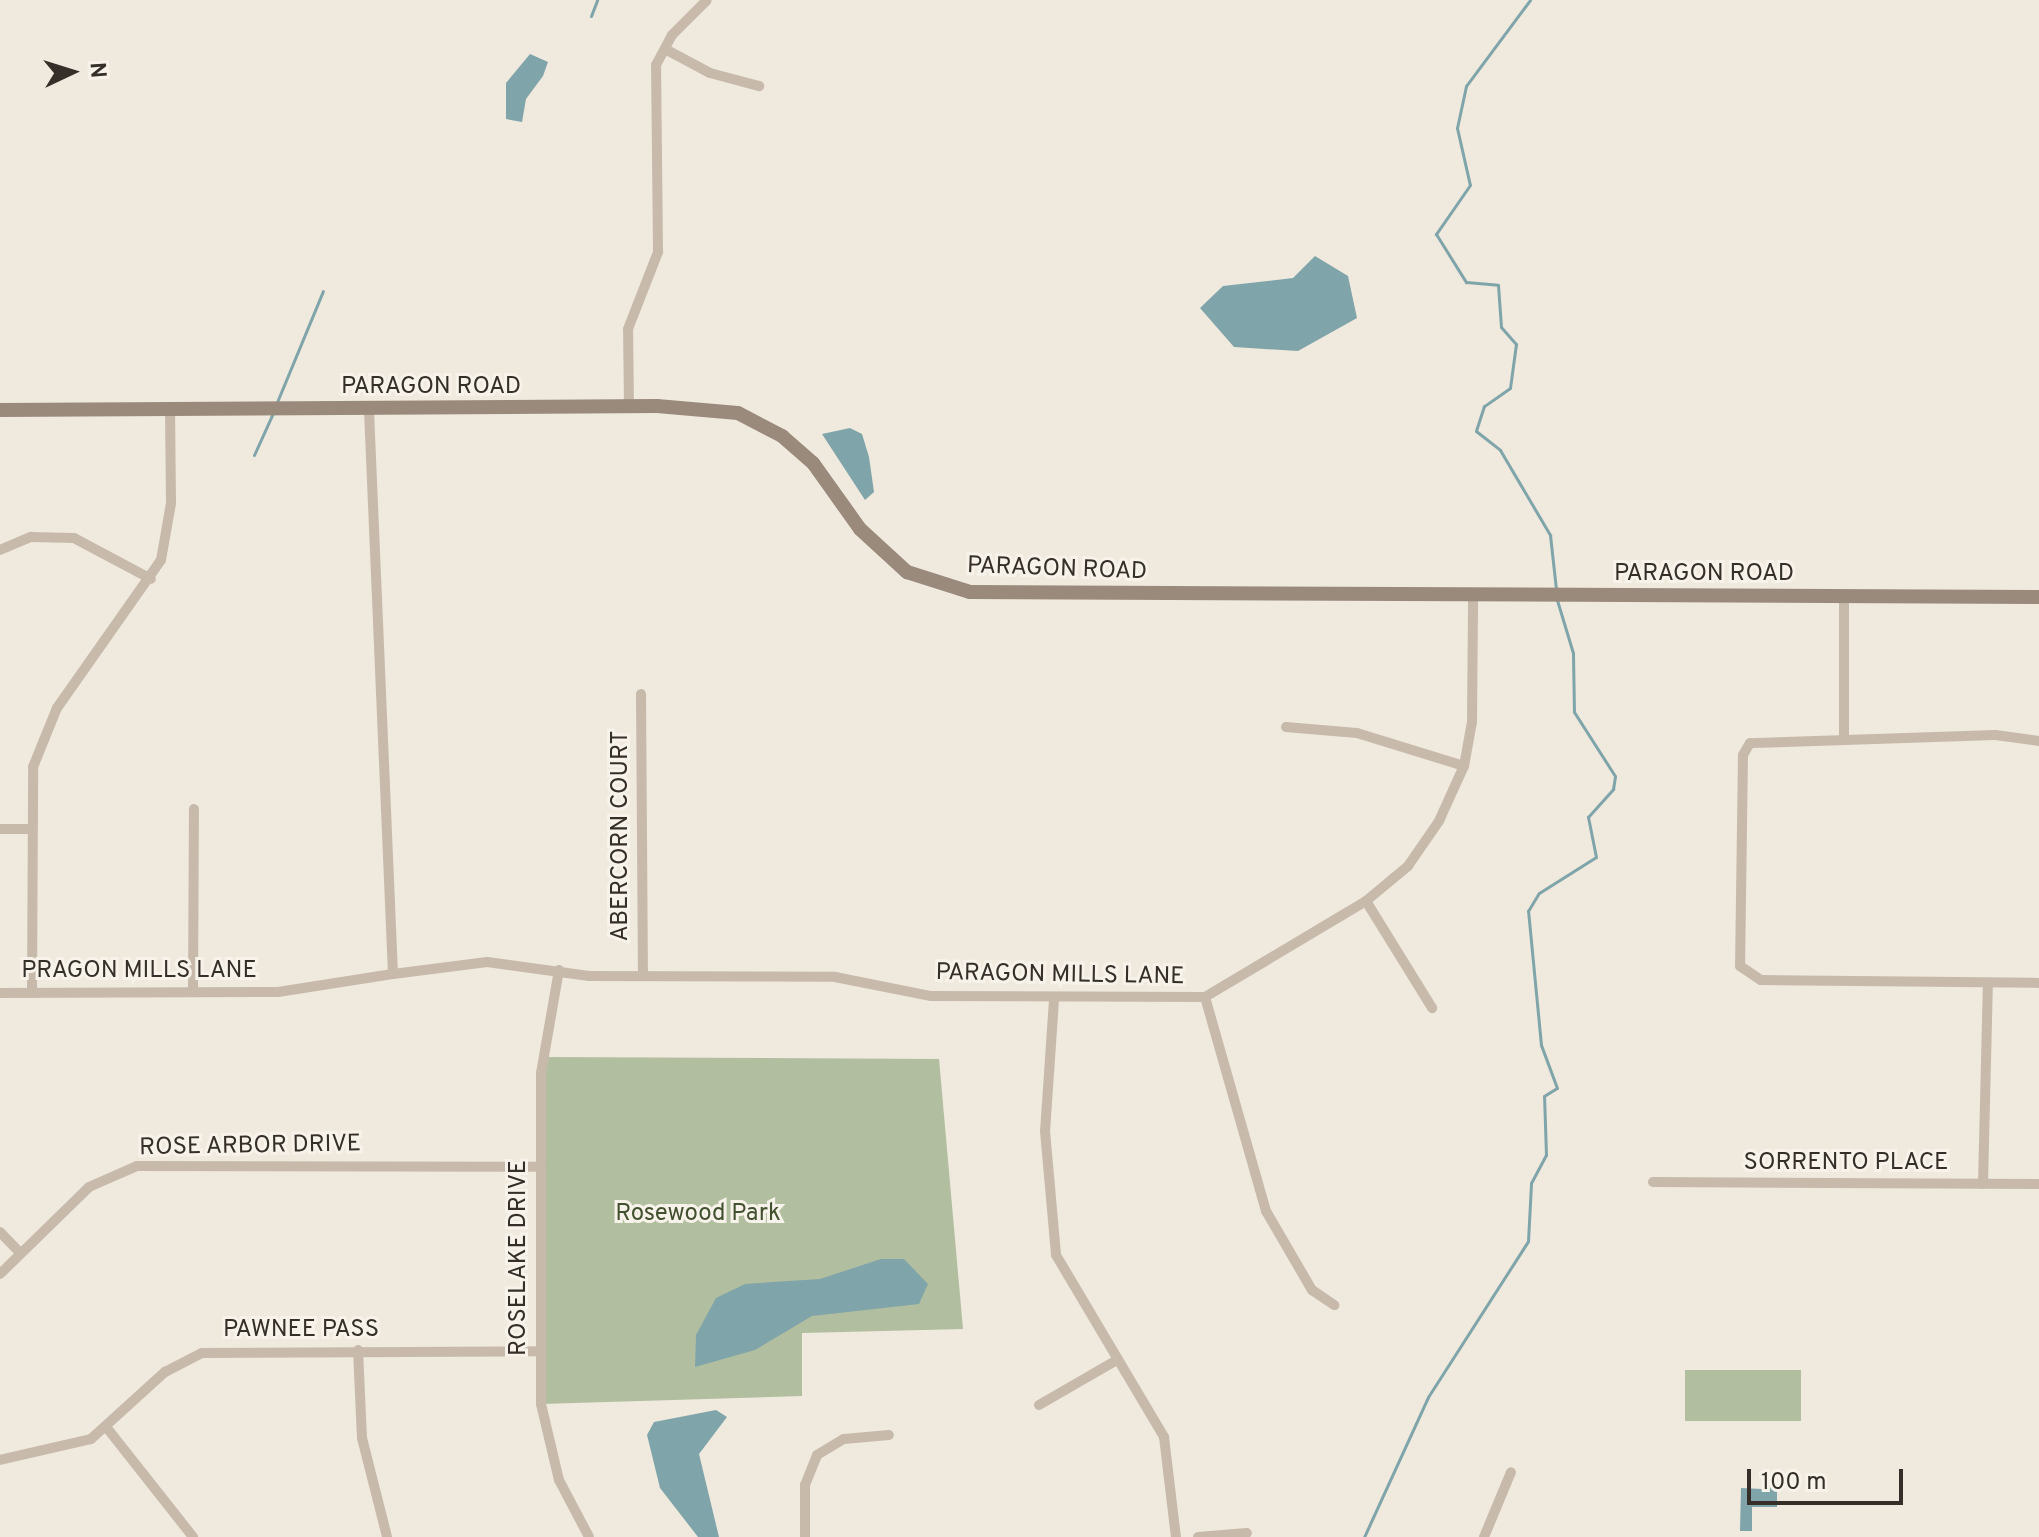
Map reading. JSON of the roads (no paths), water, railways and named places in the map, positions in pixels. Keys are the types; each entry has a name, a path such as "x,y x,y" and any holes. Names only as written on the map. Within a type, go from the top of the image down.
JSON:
{"street":[{"path":"629,407 628,329 658,252 651,106 665,49 707,0"},
{"path":"665,49 710,73 759,86"},
{"name":"PARAGON ROAD","path":"0,410 369,411 629,407 738,413 782,436 887,555 919,579 952,589 1473,597 2039,597"},
{"path":"32,993 32,829 42,736 151,579 169,535 170,410"},
{"path":"369,411 393,974"},
{"path":"0,550 31,537 74,538 151,579"},
{"name":"PARAGON MILLS LANE","path":"393,974 487,962 643,976 835,977 931,996 1054,1000 1205,997 1366,901 1408,866 1464,766 1472,722 1473,597"},
{"path":"1844,597 1844,738"},
{"name":"ABERCORN COURT","path":"641,694 643,976"},
{"path":"1286,727 1357,733 1464,766"},
{"path":"2039,741 1761,738 1743,755 1744,975 2039,983"},
{"path":"193,992 194,809"},
{"path":"0,829 32,829"},
{"path":"1366,901 1432,1008"},
{"name":"ROSELAKE DRIVE","path":"559,970 541,1073 540,1351 551,1458 589,1537"},
{"name":"PRAGON MILLS LANE","path":"0,993 278,992 393,974"},
{"path":"1983,1184 1988,984"},
{"path":"1205,997 1266,1211 1312,1290 1334,1305"},
{"path":"1054,1000 1045,1131 1054,1243 1067,1283 1164,1437 1176,1537"},
{"name":"ROSE ARBOR DRIVE","path":"0,1274 89,1187 137,1166 541,1167"},
{"name":"SORRENTO PLACE","path":"1653,1182 2039,1184"},
{"path":"0,1232 20,1253"},
{"path":"358,1350 364,1451 387,1537"},
{"name":"PAWNEE PASS","path":"0,1460 70,1448 107,1428 165,1372 202,1353 540,1351"},
{"path":"1039,1405 1117,1360"},
{"path":"107,1428 193,1537"},
{"path":"805,1537 805,1485 817,1455 844,1439 889,1435"},
{"path":"1484,1537 1511,1472"},
{"path":"1198,1537 1247,1533"}],"water":[{"path":"530,54 548,62 543,76 526,99 522,122 506,119 506,83"},
{"path":"1315,256 1348,276 1357,318 1298,351 1234,347 1200,308 1223,286 1293,278"},
{"path":"850,428 862,434 869,457 874,492 865,500 822,434"},
{"path":"881,1259 904,1259 928,1284 919,1304 812,1316 755,1350 695,1367 696,1335 716,1298 745,1284 820,1279"},
{"path":"716,1410 727,1417 699,1454 719,1537 698,1537 660,1488 647,1435 654,1422"},
{"path":"1763,1476 1777,1476 1777,1507 1752,1507 1752,1531 1740,1531 1741,1488 1762,1489"}],"waterway":[{"path":"591,16 597,0"},
{"path":"1530,0 1466,86 1457,128 1470,185 1436,234 1466,282 1498,285 1501,327 1516,344 1510,388 1484,406 1476,431 1500,450 1550,535 1556,589"},
{"path":"277,402 323,291"},
{"path":"254,455 273,413"},
{"path":"1364,1537 1428,1397 1528,1241 1531,1183 1546,1155 1544,1096 1557,1088 1541,1045 1528,911 1539,893 1596,857 1588,817 1613,789 1615,776 1574,712 1573,653 1557,600"}],"park label":[{"name":"Rosewood Park","path":"698,1215"}]}
